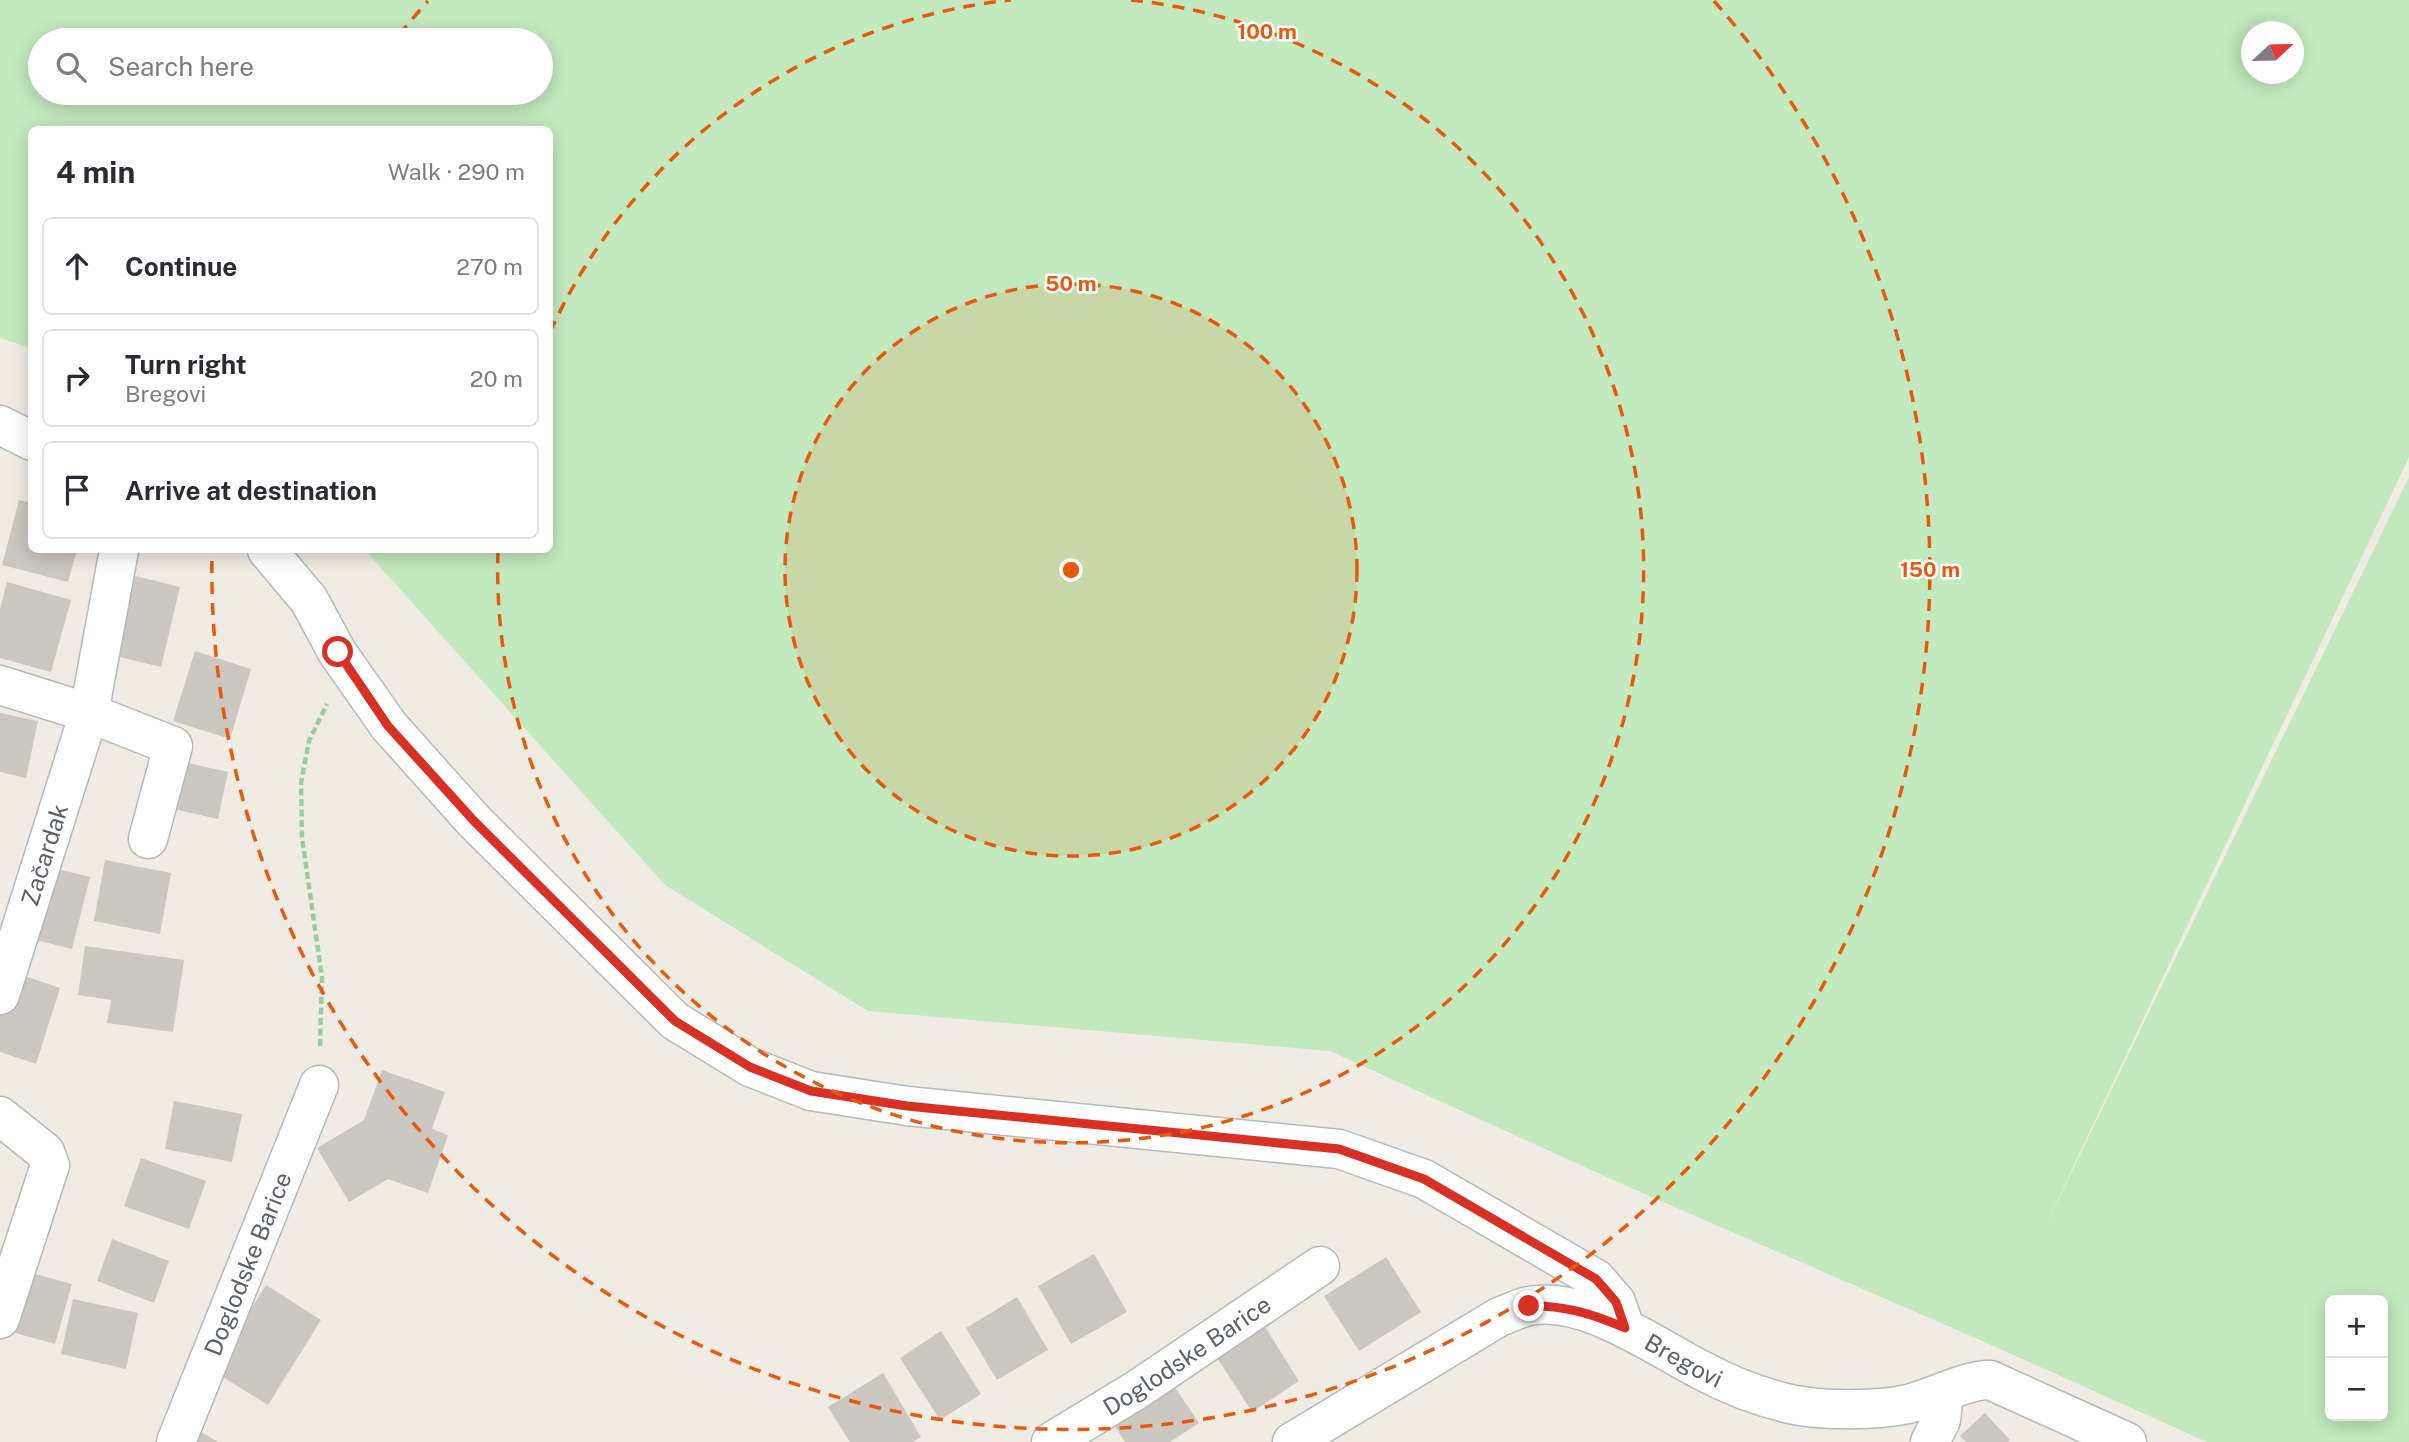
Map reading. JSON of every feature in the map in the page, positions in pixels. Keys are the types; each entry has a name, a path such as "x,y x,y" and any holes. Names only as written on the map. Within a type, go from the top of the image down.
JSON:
{"street":[{"path":"0,425 28,439"},
{"name":"Začardak","path":"0,995 89,713 119,553"},
{"path":"270,553 309,600 338,652 388,726 474,821 675,1021 750,1067 811,1091 907,1106 1339,1149 1424,1179 1596,1279 1616,1302 1625,1328"},
{"path":"0,684 89,713 173,746 148,839"},
{"name":"Doglodske Barice","path":"176,1442 319,1085"},
{"path":"0,1116 46,1152 50,1166 0,1319"},
{"name":"Doglodske Barice","path":"1051,1442 1138,1389 1320,1266"},
{"name":"Bregovi","path":"1292,1442 1499,1317 1529,1306 1554,1305 1593,1314 1625,1328 1703,1371 1748,1391 1787,1404 1828,1409 1906,1405 1972,1382 1990,1380 2127,1442"},
{"path":"1930,1442 1941,1420 1944,1393"}],"path":[{"path":"319,1085 321,978 302,837 301,783 309,741 330,698 338,652"}],"green space":[{"path":"0,0 2409,0 2409,457 2039,1239 2409,477 2409,1442 2207,1442 1622,1184 1330,1051 868,1011 665,885 368,553 553,553 553,126 28,126 28,347 0,338"}],"building":[{"path":"19,500 28,502 28,553 76,553 68,582 2,565"},
{"path":"131,575 180,587 161,667 111,655"},
{"path":"7,582 71,600 51,672 0,658 0,609"},
{"path":"195,651 251,669 230,739 173,721"},
{"path":"0,713 38,721 26,778 0,772"},
{"path":"179,761 228,772 218,819 169,808"},
{"path":"105,860 171,873 160,934 94,921"},
{"path":"45,866 90,877 72,949 28,938"},
{"path":"85,946 184,960 173,1032 107,1023 111,1000 78,995"},
{"path":"13,972 60,988 36,1064 0,1052 0,1014"},
{"path":"382,1070 445,1092 432,1129 448,1135 428,1193 388,1179 349,1202 317,1148 364,1120"},
{"path":"174,1101 242,1114 232,1162 165,1149"},
{"path":"141,1158 206,1181 189,1229 124,1206"},
{"path":"112,1239 169,1261 154,1303 97,1281"},
{"path":"1094,1254 1127,1312 1071,1344 1038,1286"},
{"path":"1386,1257 1421,1312 1359,1351 1324,1296"},
{"path":"25,1271 72,1284 55,1344 8,1331"},
{"path":"266,1285 321,1320 268,1405 213,1371"},
{"path":"1017,1297 1048,1350 997,1380 966,1328"},
{"path":"73,1299 138,1313 126,1369 61,1354"},
{"path":"1262,1322 1299,1381 1252,1412 1214,1353"},
{"path":"941,1331 981,1394 940,1420 900,1358"},
{"path":"883,1373 921,1437 913,1442 850,1442 828,1407"},
{"path":"1170,1380 1199,1423 1170,1442 1125,1442 1111,1420"},
{"path":"1985,1413 2010,1440 2008,1442 1966,1442 1960,1436"},
{"path":"198,1430 218,1442 191,1442"}],"route":[{"path":"338,652 388,726 474,821 675,1021 750,1067 811,1091 907,1106 1339,1149 1424,1179 1596,1279 1616,1302 1625,1328 1593,1314 1554,1305 1529,1306"}]}
